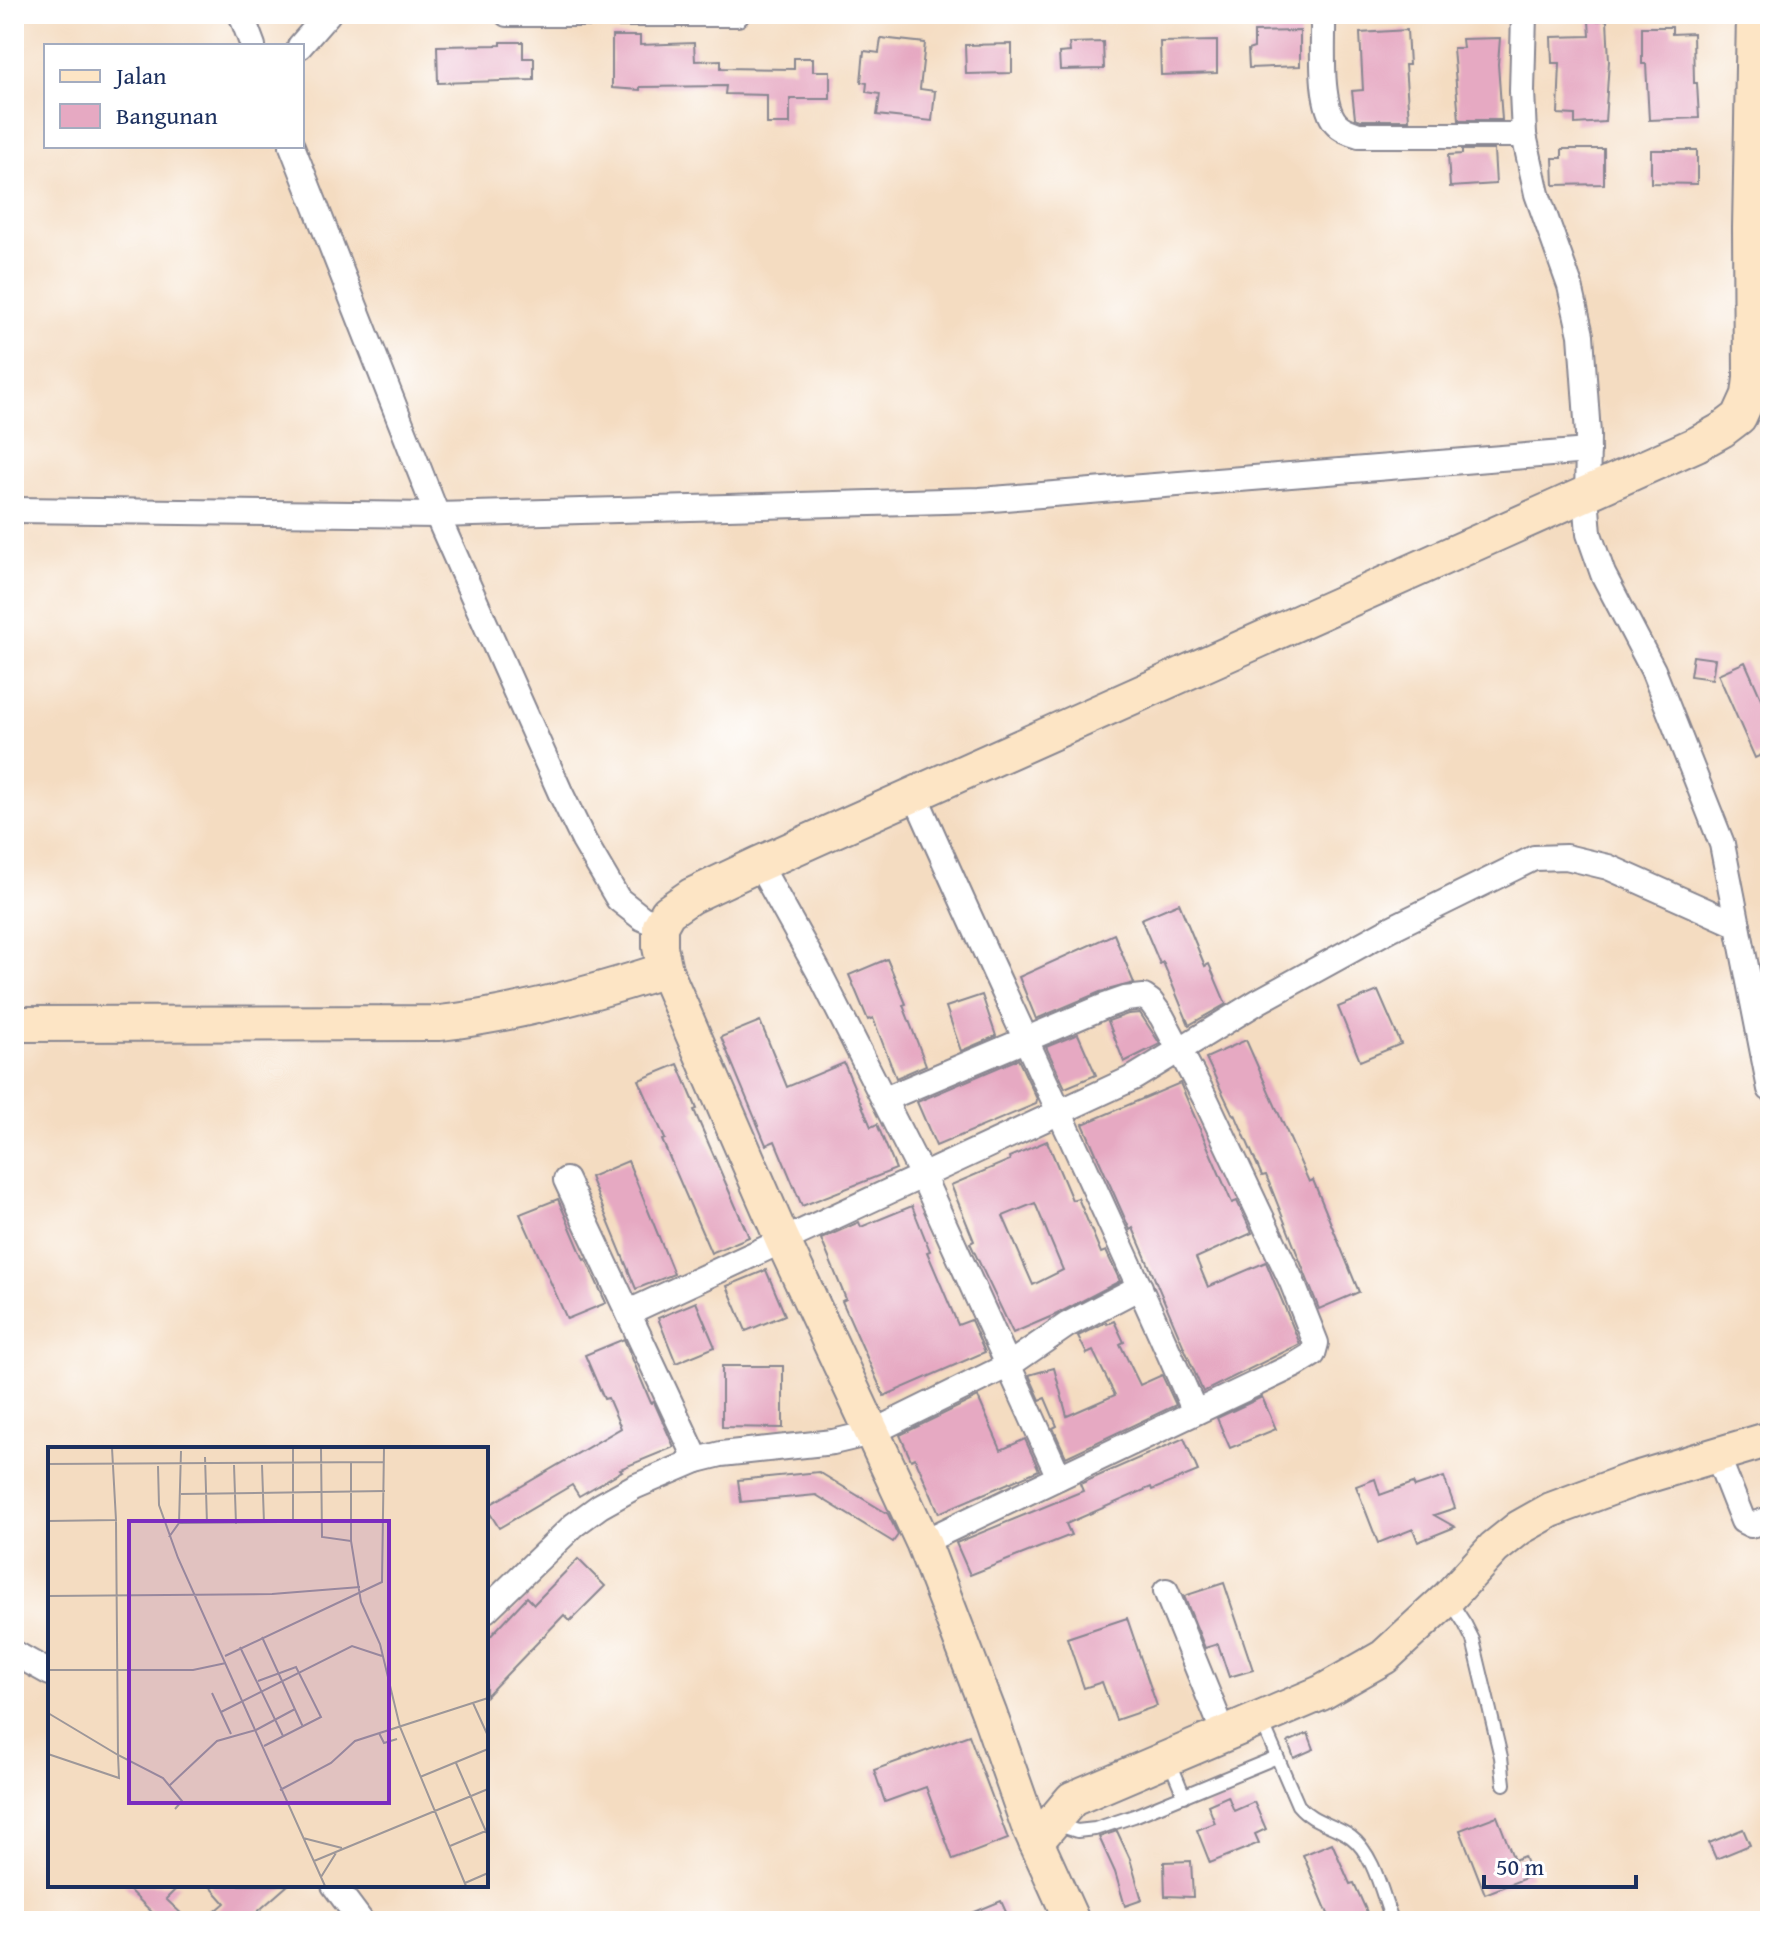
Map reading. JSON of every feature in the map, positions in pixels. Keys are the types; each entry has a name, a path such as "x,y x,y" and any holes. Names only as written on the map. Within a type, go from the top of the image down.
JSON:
{"street":[{"path":"241,14 252,44"},
{"path":"302,44 328,14"},
{"path":"507,14 734,14"},
{"path":"1323,14 1327,106 1342,129 1359,135 1524,135"},
{"path":"1524,14 1524,135 1537,194 1570,286 1581,335 1588,451 1587,522 1595,555 1653,670 1722,844 1770,1089"},
{"path":"1072,1921 1053,1821 1015,1786 923,1542 782,1239 665,970 660,926 675,906 759,864 1697,444 1732,424 1745,408 1751,378 1754,14"},
{"path":"293,148 437,515 584,841 618,899 642,918 660,926"},
{"path":"14,510 437,515 980,500 1588,451"},
{"path":"915,795 1195,1412"},
{"path":"629,1312 1135,1077 1259,1001 1390,929 1534,858 1566,857 1608,867 1738,925"},
{"path":"759,864 885,1099 1059,1477"},
{"path":"14,1024 440,1023 495,1017 604,990 665,970"},
{"path":"885,1099 1125,999 1147,999 1156,1008 1212,1111 1292,1282 1317,1347 1313,1354 1295,1365 923,1542"},
{"path":"566,1180 697,1460"},
{"path":"488,1608 574,1525 634,1487 697,1460 721,1454 833,1442 871,1433 1009,1365 1067,1325 1140,1287"},
{"path":"1053,1821 1169,1759 1321,1693 1384,1657 1448,1598 1494,1548 1519,1528 1551,1510 1629,1481 1770,1439"},
{"path":"1717,1455 1743,1521 1751,1525 1770,1519"},
{"path":"1166,1591 1225,1736"},
{"path":"14,1653 48,1672"},
{"path":"1015,1786 1053,1821"},
{"path":"336,1887 361,1921"}],"lane":[{"path":"1448,1598 1473,1640 1501,1757 1504,1784"},
{"path":"1261,1719 1298,1805 1306,1815 1342,1831 1359,1844 1367,1856 1392,1920"},
{"path":"1053,1821 1084,1832 1134,1816 1277,1757"},
{"path":"1169,1759 1184,1796"}],"building":[{"path":"1607,20 1609,61 1605,122 1575,124 1575,115 1558,114 1560,63 1552,63 1551,37 1590,36 1589,21"},
{"path":"1642,27 1672,27 1672,34 1693,33 1694,83 1697,83 1699,118 1649,120 1646,64 1642,64"},
{"path":"1407,30 1409,65 1405,65 1409,120 1355,118 1352,91 1363,90 1360,33"},
{"path":"1300,31 1300,66 1249,68 1248,50 1254,48 1254,32"},
{"path":"612,36 640,36 640,45 694,43 695,61 721,60 721,68 794,69 794,58 813,58 813,71 830,71 830,99 790,99 790,124 767,124 767,95 725,94 726,86 640,87 640,90 612,88"},
{"path":"881,38 925,43 920,89 935,91 932,121 877,115 880,94 866,92 867,83 861,82 864,51 879,53"},
{"path":"1500,38 1498,64 1502,120 1459,120 1453,48 1463,48 1462,39"},
{"path":"1217,41 1217,73 1161,75 1160,42"},
{"path":"501,42 523,42 523,58 534,58 534,80 438,83 437,46 501,45"},
{"path":"1103,42 1104,69 1060,70 1059,53 1070,52 1069,43"},
{"path":"1012,44 1012,73 966,74 965,45"},
{"path":"1562,149 1604,149 1604,184 1554,185 1553,158 1562,158"},
{"path":"1462,150 1494,150 1496,184 1450,187 1448,155 1462,154"},
{"path":"1651,150 1697,150 1697,184 1651,183"},
{"path":"1693,656 1715,659 1712,679 1690,676"},
{"path":"1745,662 1770,719 1770,751 1755,758 1718,674"},
{"path":"1179,903 1205,966 1209,964 1226,1004 1189,1025 1141,919"},
{"path":"1114,934 1134,983 1100,992 1036,1019 1019,977"},
{"path":"887,959 926,1065 896,1078 873,1018 868,1020 849,975"},
{"path":"1378,991 1401,1044 1360,1061 1338,1007"},
{"path":"982,995 996,1036 961,1051 946,1007"},
{"path":"1140,1013 1160,1044 1124,1062 1108,1021"},
{"path":"760,1021 787,1087 844,1063 871,1127 877,1124 896,1169 802,1206 775,1141 766,1145 721,1037"},
{"path":"1078,1034 1096,1075 1065,1088 1046,1047"},
{"path":"1246,1040 1309,1182 1313,1180 1359,1292 1319,1309 1266,1175 1262,1176 1206,1058"},
{"path":"1018,1059 1037,1099 1036,1104 936,1146 917,1102"},
{"path":"678,1064 697,1109 694,1110 749,1237 711,1253 639,1080"},
{"path":"1180,1083 1232,1203 1237,1201 1252,1233 1196,1258 1208,1287 1266,1262 1300,1344 1203,1392 1133,1228 1130,1230 1083,1124"},
{"path":"1047,1141 1072,1200 1078,1198 1101,1253 1106,1251 1120,1281 1013,1333 970,1243 974,1241 951,1185 1010,1160 1009,1157","holes":["1035,1203 1063,1270 1033,1285 1003,1216"]},
{"path":"628,1161 674,1274 636,1289 590,1177"},
{"path":"558,1199 606,1303 567,1319 520,1214"},
{"path":"912,1206 930,1251 927,1252 958,1325 971,1320 985,1352 884,1396 842,1301 846,1299 821,1239 859,1222 861,1227"},
{"path":"766,1270 785,1315 746,1331 727,1286"},
{"path":"696,1302 715,1347 676,1363 658,1318"},
{"path":"1114,1321 1124,1342 1120,1344 1140,1385 1162,1375 1176,1405 1066,1457 1053,1428 1057,1426 1045,1398 1040,1400 1029,1375 1054,1368 1067,1416 1115,1395 1093,1351 1087,1354 1078,1336"},
{"path":"624,1339 674,1447 620,1469 622,1471 579,1496 572,1485 499,1528 488,1506 621,1428 608,1398 604,1399 585,1355"},
{"path":"722,1366 783,1366 783,1428 722,1427"},
{"path":"978,1397 1001,1450 1025,1439 1039,1470 939,1513 915,1458 911,1460 900,1435"},
{"path":"1262,1397 1276,1429 1230,1448 1217,1418"},
{"path":"1184,1438 1198,1471 1152,1490 1151,1487 1066,1524 1071,1535 970,1575 956,1543 1083,1491 1080,1484"},
{"path":"819,1472 888,1514 898,1535 893,1542 816,1495 741,1502 738,1480"},
{"path":"1444,1477 1455,1508 1434,1515 1455,1527 1418,1542 1413,1529 1378,1543 1356,1486 1375,1479 1380,1495 1413,1483 1415,1487"},
{"path":"578,1559 605,1586 570,1621 564,1615 488,1694 488,1639 527,1597 534,1604"},
{"path":"1224,1583 1253,1670 1229,1677 1218,1644 1205,1648 1184,1596"},
{"path":"1127,1618 1157,1706 1116,1720 1102,1682 1084,1688 1067,1638"},
{"path":"1308,1733 1314,1749 1294,1758 1288,1742"},
{"path":"969,1735 1008,1839 953,1860 926,1787 885,1802 874,1770"},
{"path":"1228,1796 1234,1811 1254,1802 1266,1829 1255,1834 1259,1843 1210,1863 1197,1830 1215,1823 1208,1805"},
{"path":"1497,1816 1514,1860 1524,1856 1531,1876 1485,1894 1460,1830"},
{"path":"1743,1829 1750,1845 1716,1859 1709,1843"},
{"path":"1117,1831 1130,1859 1142,1900 1125,1906 1115,1872 1099,1837"},
{"path":"1332,1843 1371,1921 1331,1921 1303,1855"},
{"path":"1191,1861 1193,1897 1165,1896 1164,1862"},
{"path":"126,1887 178,1887 166,1899 189,1921 161,1921"},
{"path":"211,1887 286,1887 247,1921 204,1921 225,1903"},
{"path":"1001,1901 1010,1921 953,1921"}]}
